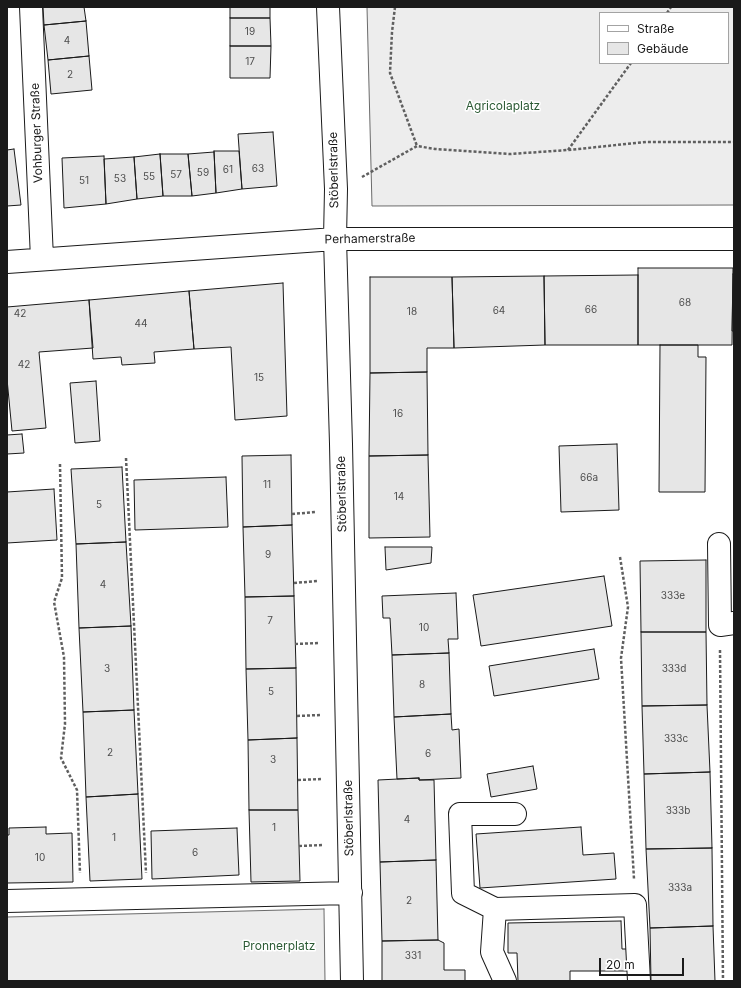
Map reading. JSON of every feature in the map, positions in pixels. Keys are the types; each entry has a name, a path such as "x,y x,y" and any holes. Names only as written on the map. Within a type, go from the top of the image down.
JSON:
{"street":[{"name":"Vohburger Straße","path":"31,7 42,259"},
{"name":"Stöberlstraße","path":"328,7 336,189 334,238 341,452 352,981"},
{"name":"Perhamerstraße","path":"7,262 334,238 734,239"},
{"path":"718,544 727,624"},
{"path":"515,814 460,814 463,893 495,908 635,905 639,981"},
{"path":"7,901 351,893"},
{"path":"495,908 492,952 505,981"}],"path":[{"path":"395,7 390,73 417,146"},
{"path":"568,150 630,64"},
{"path":"336,189 371,173 417,146 435,149 510,154 646,142 734,142"},
{"path":"126,458 146,879"},
{"path":"60,464 62,578 54,602 64,657 65,724 61,758 77,790 80,874"},
{"path":"292,514 310,512"},
{"path":"620,557 628,607 621,658 635,905"},
{"path":"294,583 313,582"},
{"path":"723,981 727,624"},
{"path":"295,644 315,643"},
{"path":"297,716 315,715"},
{"path":"298,780 316,779"},
{"path":"299,846 318,845"}],"shaded area":[{"name":"Agricolaplatz","path":"367,7 734,7 734,205 372,206"},
{"name":"Pronnerplatz","path":"324,909 325,981 7,981 7,917"}],"building":[{"path":"43,7 84,7 86,21 44,25"},
{"path":"230,7 270,7 270,18 230,18"},
{"path":"230,18 270,18 271,46 230,46"},
{"path":"86,21 89,56 48,60 44,25"},
{"path":"230,46 271,46 270,78 230,78"},
{"path":"89,56 92,90 51,94 48,60"},
{"path":"273,132 277,186 242,189 238,134"},
{"path":"14,149 21,205 7,206 7,150"},
{"path":"214,151 239,151 242,189 216,193"},
{"path":"214,152 216,193 192,196 188,154"},
{"path":"160,154 163,196 137,199 134,157"},
{"path":"160,154 188,154 192,196 163,196"},
{"path":"104,156 106,204 64,208 62,158"},
{"path":"134,157 137,199 106,204 104,159"},
{"path":"638,268 733,268 732,345 638,345"},
{"path":"733,274 734,331 732,331"},
{"path":"638,275 638,345 545,345 544,276"},
{"path":"544,276 545,345 454,348 452,277"},
{"path":"370,277 452,277 454,348 427,348 427,372 370,373"},
{"path":"283,283 287,416 235,420 231,347 194,349 189,291"},
{"path":"189,291 194,349 154,352 155,363 122,365 121,357 93,359 89,300"},
{"path":"89,300 93,348 39,352 46,428 12,431 7,379 7,307"},
{"path":"660,345 698,345 698,357 706,357 705,492 659,492"},
{"path":"427,372 428,455 369,456 370,373"},
{"path":"96,381 100,441 75,443 70,383"},
{"path":"22,434 24,453 7,454 7,435"},
{"path":"617,444 619,510 561,512 559,446"},
{"path":"291,455 292,525 243,527 242,456"},
{"path":"428,455 430,537 369,538 369,456"},
{"path":"122,467 126,542 76,544 71,469"},
{"path":"226,477 228,527 135,530 134,480"},
{"path":"54,489 57,540 7,543 7,492"},
{"path":"292,525 294,596 245,597 243,527"},
{"path":"126,542 131,626 79,628 76,544"},
{"path":"385,547 432,547 431,563 386,570"},
{"path":"706,560 706,632 641,632 640,561"},
{"path":"604,576 612,626 481,646 473,595"},
{"path":"456,593 458,639 448,639 449,653 392,655 390,618 383,618 382,596"},
{"path":"294,596 296,668 246,669 245,597"},
{"path":"131,626 134,710 83,712 79,628"},
{"path":"641,632 706,632 707,705 642,706"},
{"path":"594,649 599,679 494,696 489,666"},
{"path":"449,653 451,714 394,717 392,655"},
{"path":"296,668 297,738 248,740 246,669"},
{"path":"707,705 710,772 644,774 642,706"},
{"path":"134,710 138,794 86,797 83,712"},
{"path":"451,714 452,730 459,729 461,778 419,780 419,778 397,779 394,717"},
{"path":"297,738 298,810 249,810 248,740"},
{"path":"533,766 537,789 491,797 487,774"},
{"path":"710,772 712,848 646,849 644,774"},
{"path":"419,778 419,780 434,780 436,860 380,862 378,780"},
{"path":"138,794 142,879 90,881 86,797"},
{"path":"249,810 298,810 300,881 251,882"},
{"path":"46,827 46,834 72,833 73,882 7,883 7,835 9,835 9,828"},
{"path":"581,827 583,855 614,853 616,879 480,888 476,834"},
{"path":"237,828 239,875 152,879 151,831"},
{"path":"712,848 713,926 650,928 646,849"},
{"path":"436,860 438,940 382,941 380,862"},
{"path":"621,921 622,949 628,949 628,971 570,971 570,981 518,981 517,953 508,953 508,923"},
{"path":"713,926 715,981 651,981 650,928"},
{"path":"438,940 444,943 444,970 465,970 465,981 382,981 382,941"}]}
